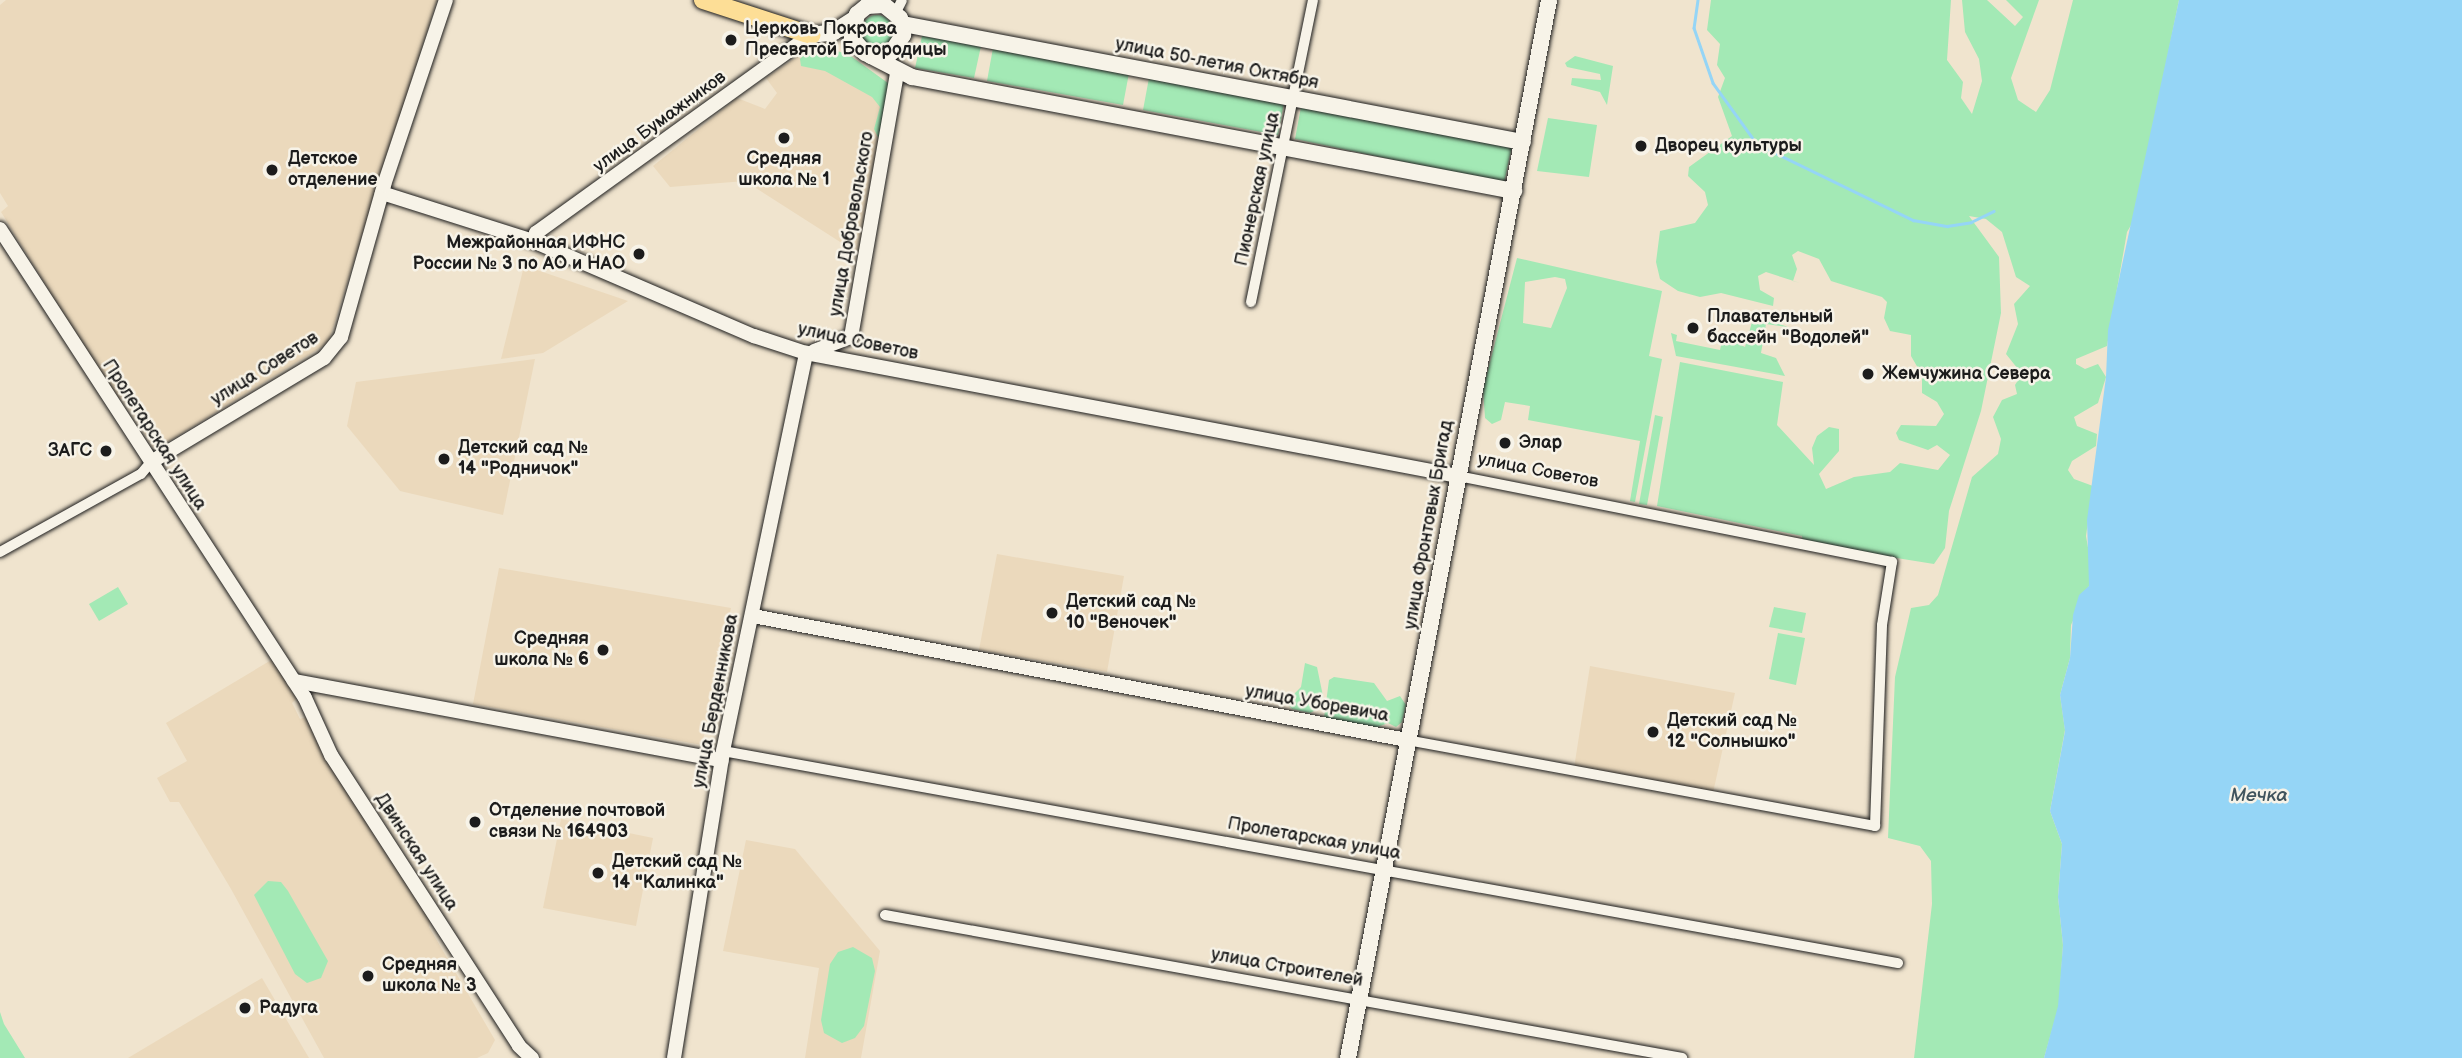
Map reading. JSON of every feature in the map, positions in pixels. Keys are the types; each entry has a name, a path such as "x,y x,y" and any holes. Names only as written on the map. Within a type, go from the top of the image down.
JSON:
{"main road":[{"path":"703,0 864,51 912,77 1514,191"},
{"name":"улица Фронтовых Бригад","path":"1348,1058 1549,0"},
{"path":"811,35 840,30 869,5"},
{"path":"869,5 851,33 864,51 891,53 901,19"},
{"name":"улица 50-летия Октября","path":"869,5 901,19 1523,142"},
{"path":"898,69 901,19"}],"street":[{"path":"382,193 446,0"},
{"name":"Пионерская улица","path":"1251,302 1286,148 1313,0"},
{"name":"улица Бумажников","path":"533,241 536,233 811,35"},
{"name":"улица Добровольского","path":"806,353 826,349 851,337 898,69"},
{"name":"улица Советов","path":"0,552 141,474 151,462 324,358 334,347 382,193 533,241 754,336 806,353 1458,475 1892,562 1882,625 1875,827"},
{"name":"Пролетарская улица","path":"0,229 279,659"},
{"path":"851,337 854,361"},
{"name":"улица Берденникова","path":"674,1058 722,755 806,353"},
{"name":"улица Уборевича","path":"753,616 1875,827"},
{"name":"Двинская улица","path":"279,659 305,698 331,755 519,1046 532,1058"},
{"name":"Пролетарская улица","path":"294,681 1382,870 1898,963"},
{"path":"305,698 326,685"},
{"name":"улица Строителей","path":"885,915 1682,1058"}],"shaded area":[{"path":"6,0 437,0 328,343 155,450 123,398 116,400 1,212 8,206 0,193 0,5"},
{"name":"Средняя школа № 1","path":"823,39 890,89 859,254 745,181 670,187 653,166 737,98 765,109 777,93 766,78"},
{"path":"524,266 628,301 543,353 501,359"},
{"name":"Детский сад № 14 \"Родничок\"","path":"535,359 503,515 400,491 347,426 356,382"},
{"name":"Детский сад № 10 \"Веночек\"","path":"997,554 1124,576 1107,672 979,650"},
{"name":"Средняя школа № 6","path":"499,568 731,608 702,745 473,704"},
{"path":"273,659 299,696 292,703 300,719 309,716 430,921 429,927 495,1040 488,1053 477,1058 324,1058 231,889 179,802 170,802 157,778 187,761 166,723"},
{"name":"Детский сад № 12 \"Солнышко\"","path":"1590,666 1735,693 1713,793 1574,768"},
{"name":"Детский сад № 14 \"Калинка\"","path":"561,819 653,838 636,926 543,908"},
{"path":"746,840 795,849 880,951 861,1058 805,1058 819,968 723,951"},
{"name":"Радуга","path":"262,978 309,1058 128,1058"}],"green space":[{"path":"1711,0 1951,0 1947,60 1963,82 1961,98 1972,114 1982,81 1979,59 1965,32 1962,0 1987,0 2015,26 2023,17 2006,0 2039,0 2011,78 2018,100 2036,112 2050,90 2073,0 2179,0 2134,220 2127,232 2107,346 2076,359 2076,364 2085,369 2098,364 2106,377 2098,403 2074,417 2077,426 2097,434 2096,446 2072,461 2068,470 2074,479 2093,486 2086,536 2091,565 2089,586 2071,625 2070,658 2060,695 2065,730 2050,811 2062,844 2058,897 2063,945 2059,1006 2044,1058 1914,1058 1932,904 1931,861 1920,846 1888,838 1895,677 1911,608 1929,605 1938,595 1972,477 1998,454 2001,439 1993,417 2002,400 2017,394 2015,385 2022,374 2006,354 2018,324 2014,304 2030,286 2016,277 2002,232 1986,219 1969,216 1999,257 2001,313 1981,411 1949,511 1945,548 1934,564 1803,543 1802,536 1657,506 1680,362 1783,382 1777,425 1814,465 1812,448 1817,436 1829,427 1839,429 1839,451 1819,474 1826,489 1854,477 1890,472 1900,463 1938,470 1950,455 1937,445 1928,450 1899,440 1896,433 1901,425 1936,426 1944,414 1937,402 1922,393 1922,375 1911,356 1911,335 1890,331 1884,318 1887,302 1882,297 1831,281 1819,259 1798,251 1792,255 1797,269 1793,281 1766,272 1758,276 1760,290 1774,298 1773,306 1721,293 1700,297 1678,291 1660,279 1656,262 1660,231 1695,223 1708,205 1705,192 1688,176 1689,167 1732,136 1718,97 1725,78 1717,65 1720,44 1707,30"},
{"path":"877,15 888,20 893,31 888,42 877,47 866,42 861,31 866,20"},
{"path":"922,36 981,46 974,78 915,68"},
{"path":"813,45 848,54 892,86 880,141 874,129 880,107 872,97 825,71 801,66 800,59"},
{"path":"993,48 1129,73 1123,105 987,81"},
{"path":"1575,56 1613,66 1607,105 1600,92 1571,85 1572,78 1601,80 1600,74 1567,67 1565,63"},
{"path":"1149,78 1284,103 1278,135 1143,110"},
{"path":"1301,107 1512,146 1504,183 1295,139"},
{"path":"1548,118 1597,125 1589,177 1537,171"},
{"path":"1517,258 1662,291 1649,356 1662,359 1635,502 1630,501 1640,441 1528,420 1530,406 1505,402 1501,420 1492,424 1485,418 1483,389","holes":["1555,277 1565,279 1567,288 1551,328 1523,323 1525,282"]},
{"path":"1759,317 1788,327 1766,324 1761,353 1776,358 1785,376 1676,356 1671,333 1677,335 1676,341 1720,350 1723,336 1745,347 1752,322"},
{"path":"1655,415 1663,417 1647,505 1639,504"},
{"path":"118,587 128,604 99,621 89,604"},
{"path":"1774,607 1806,613 1802,633 1769,627"},
{"path":"1778,633 1805,638 1796,685 1769,679"},
{"path":"1305,663 1317,667 1323,696 1318,709 1310,713 1292,709 1286,702 1301,687"},
{"path":"1334,677 1374,683 1387,701 1400,696 1406,705 1402,722 1396,727 1388,723 1375,728 1324,718 1329,680"},
{"path":"268,881 281,882 288,891 328,961 321,978 307,983 295,974 254,895"},
{"path":"853,947 872,958 875,971 864,1026 855,1038 842,1043 824,1033 821,1020 830,964 838,952"},
{"path":"0,1012 4,1024 25,1058 0,1058"}],"water":[{"name":"Мечка","path":"2179,0 2462,0 2462,1058 2044,1058 2058,1006 2063,945 2058,897 2062,844 2050,811 2065,731 2060,695 2070,658 2073,615 2079,595 2089,586 2087,520 2106,377 2108,330"}],"waterway":[{"path":"1698,0 1694,28 1713,83 1757,144 1913,220 1947,226 1971,222 1994,211"}],"place":[{"name":"Церковь Покрова Пресвятой Богородицы","path":"731,40"},
{"name":"Средняя школа № 1","path":"784,138"},
{"name":"Дворец культуры","path":"1641,146"},
{"name":"Детское отделение","path":"272,170"},
{"name":"Межрайонная ИФНС России № 3 по АО и НАО","path":"639,254"},
{"name":"Плавательный бассейн \"Водолей\"","path":"1693,328"},
{"name":"Жемчужина Севера","path":"1868,374"},
{"name":"Элар","path":"1505,443"},
{"name":"ЗАГС","path":"106,451"},
{"name":"Детский сад № 14 \"Родничок\"","path":"444,459"},
{"name":"Детский сад № 10 \"Веночек\"","path":"1052,613"},
{"name":"Средняя школа № 6","path":"603,650"},
{"name":"Детский сад № 12 \"Солнышко\"","path":"1653,732"},
{"name":"Отделение почтовой связи № 164903","path":"475,822"},
{"name":"Детский сад № 14 \"Калинка\"","path":"598,873"},
{"name":"Средняя школа № 3","path":"368,976"},
{"name":"Радуга","path":"245,1008"}]}
